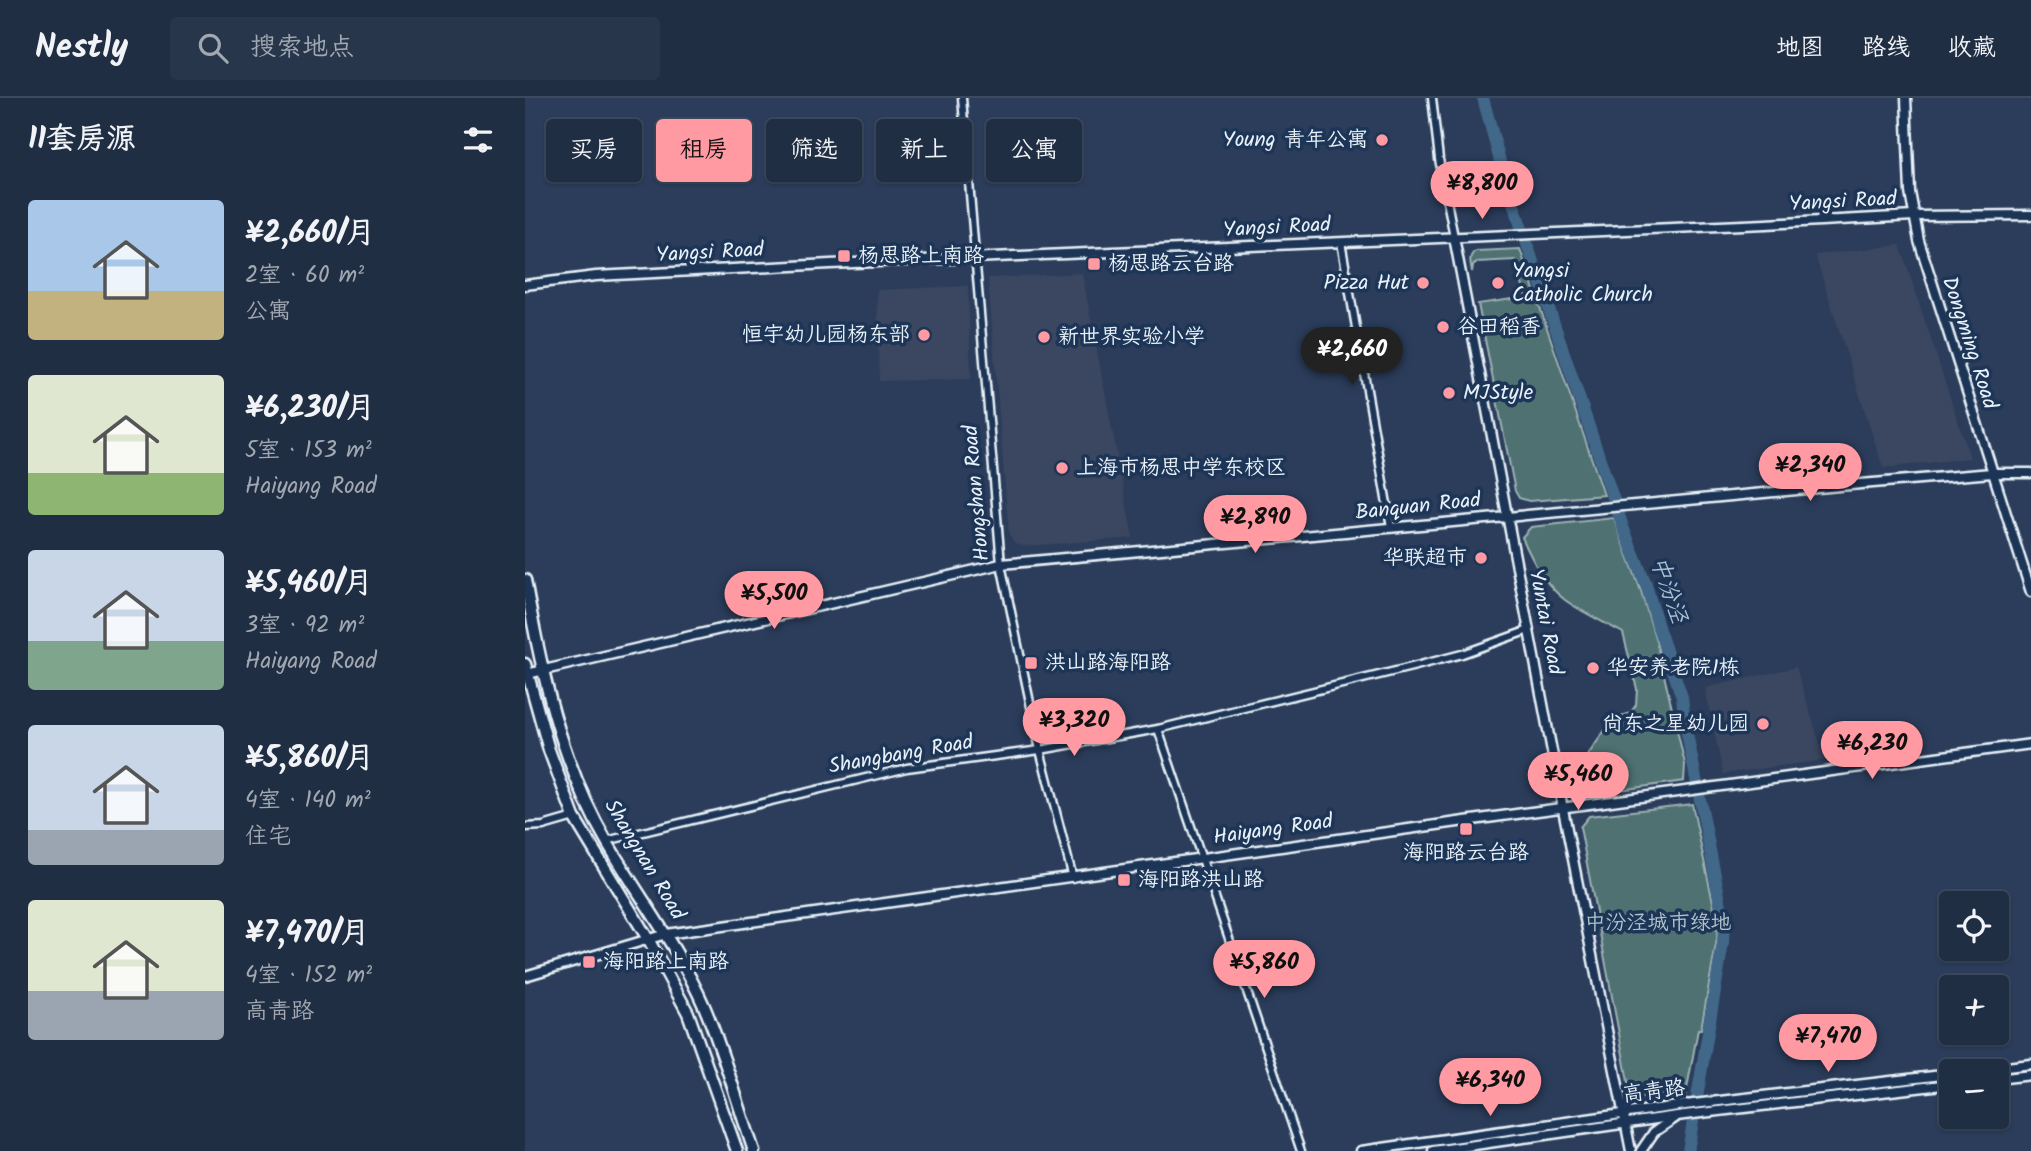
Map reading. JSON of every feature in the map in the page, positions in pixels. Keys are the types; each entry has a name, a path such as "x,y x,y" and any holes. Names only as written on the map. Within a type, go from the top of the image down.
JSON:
{"main road":[{"name":"Shangnan Road","path":"525,580 541,670 569,760 606,841 666,934 704,1007 754,1151"},
{"name":"Shangnan Road","path":"526,669 555,769 574,817 648,939 688,1013 737,1151"}],"street":[{"name":"Hongshan Road","path":"962,98 1001,564 1039,750 1073,878"},
{"name":"Yuntai Road","path":"1432,98 1439,159 1631,1151"},
{"name":"Dongming Road","path":"1906,98 1910,192 1926,268 2031,592"},
{"name":"Yangsi Road","path":"525,285 609,276 974,258 1914,216 2031,215"},
{"path":"1341,242 1391,527"},
{"name":"Banquan Road","path":"526,669 541,670 1001,564 1606,507 1992,473 2031,473"},
{"name":"Shangbang Road","path":"606,841 907,768 1039,750 1158,729 1462,654 1529,631"},
{"path":"1158,729 1301,1151"},
{"name":"Haiyang Road","path":"525,976 666,934 2031,744"},
{"path":"525,827 543,826 574,817"},
{"path":"2009,1067 2031,1064"},
{"path":"2009,1078 2031,1075"},
{"name":"高青路","path":"1361,1151 1623,1113 1685,1105 1709,1108 1939,1076"},
{"path":"1433,1151 1681,1116 1709,1108 1939,1085"},
{"path":"1641,1151 1654,1132 1681,1116"}],"shaded area":[{"path":"1900,245 1970,458 1883,468 1815,255"},
{"path":"1082,273 1133,538 1024,546 1015,543 1009,535 988,278"},
{"name":"恒宇幼儿园杨东部","path":"968,286 971,379 879,381 877,290"},
{"name":"尚东之星幼儿园","path":"1796,667 1825,760 1723,774 1705,688"}],"green space":[{"path":"1520,249 1604,495 1529,501 1519,498 1515,491 1478,304 1526,297 1515,260 1477,262 1472,272 1470,260 1476,251"},
{"path":"1614,518 1656,641 1685,764 1684,781 1590,794 1577,791 1570,781 1612,720 1630,713 1636,705 1637,689 1623,633 1558,594 1539,571 1522,537 1531,527"},
{"name":"中汾泾城市绿地","path":"1692,804 1717,921 1717,939 1701,1029 1698,1029 1686,1094 1639,1098 1630,1092 1580,827 1589,816"}],"waterway":[{"name":"中汾泾","path":"1483,98 1504,176 1623,527 1646,584 1682,697 1724,921 1723,943 1688,1151"}],"place":[{"name":"Young 青年公寓","path":"1382,140"},
{"name":"杨思路上南路","path":"844,256"},
{"name":"杨思路云台路","path":"1094,264"},
{"name":"Pizza Hut","path":"1423,283"},
{"name":"Yangsi Catholic Church","path":"1498,283"},
{"name":"谷田稻香","path":"1443,327"},
{"name":"恒宇幼儿园杨东部","path":"924,335"},
{"name":"新世界实验小学","path":"1044,337"},
{"name":"MJStyle","path":"1449,393"},
{"name":"上海市杨思中学东校区","path":"1062,468"},
{"name":"华联超市","path":"1481,558"},
{"name":"洪山路海阳路","path":"1031,663"},
{"name":"华安养老院1栋","path":"1593,668"},
{"name":"尚东之星幼儿园","path":"1763,724"},
{"name":"海阳路云台路","path":"1466,829"},
{"name":"海阳路洪山路","path":"1124,880"},
{"name":"海阳路上南路","path":"589,962"}]}
